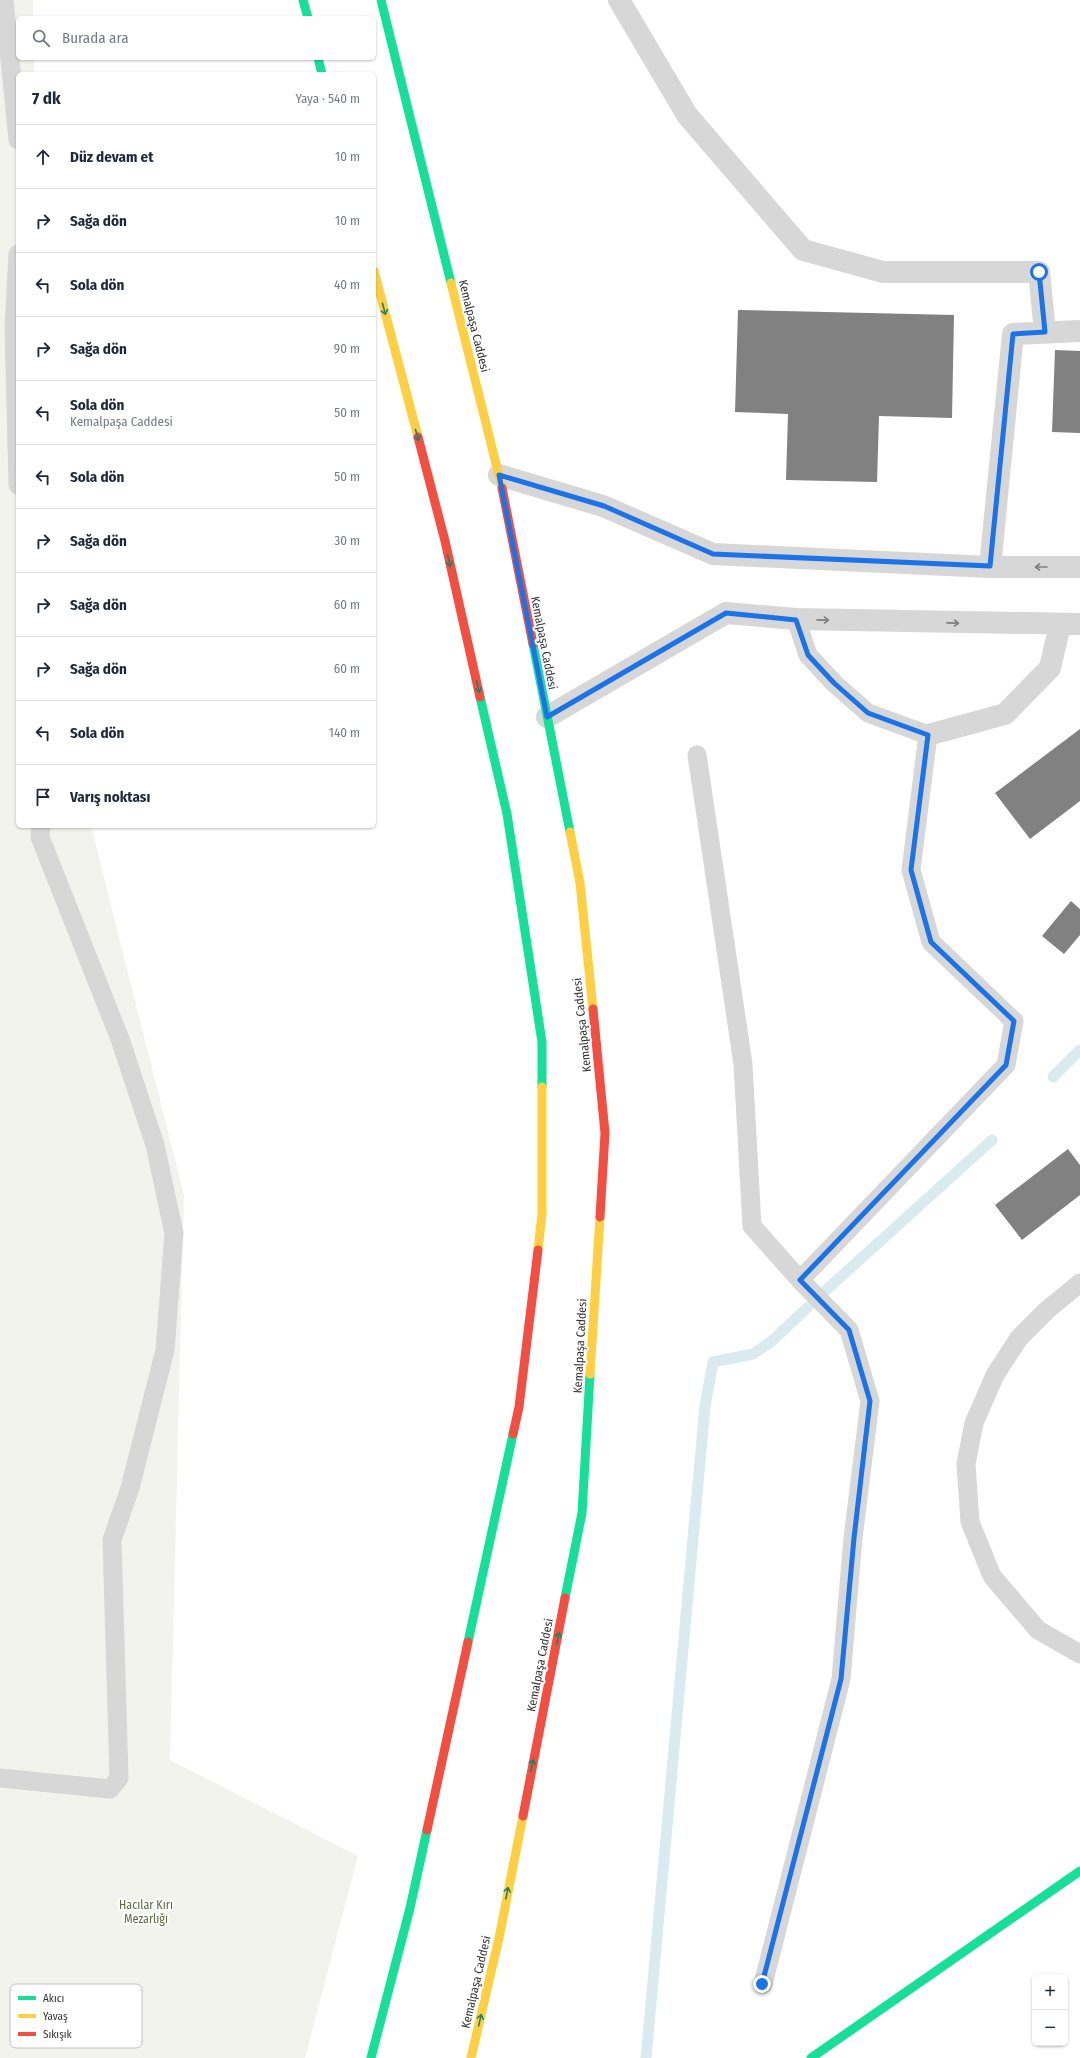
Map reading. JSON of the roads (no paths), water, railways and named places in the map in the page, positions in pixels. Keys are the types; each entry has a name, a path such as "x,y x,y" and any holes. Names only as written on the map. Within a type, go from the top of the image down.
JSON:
{"main road":[{"path":"303,0 307,16"},
{"name":"Kemalpaşa Caddesi","path":"381,0 499,475 580,883 605,1133 582,1513 499,1938 471,2058"},
{"path":"318,60 322,72"},
{"path":"371,2058 410,1908 519,1407 542,1214 542,1042 507,814 445,541 376,279"},
{"path":"811,2058 1080,1871"}],"street":[{"path":"619,0 687,115 803,250 883,272 1039,272 1045,332"},
{"path":"990,566 1013,334 1080,331"},
{"path":"499,475 604,506 713,554 990,566 1080,567"},
{"path":"547,717 726,613 796,620 1070,624 1050,668 1005,714 928,735"}],"lane":[{"path":"4,0 16,120"},
{"path":"16,291 14,328 16,406"},
{"path":"796,620 808,655 834,683 868,713 928,735 911,870 931,942 1014,1021 1006,1065 800,1280"},
{"path":"697,755 743,1064 752,1226 800,1280 849,1330 870,1401 854,1538 841,1679 762,1984"},
{"path":"0,1778 110,1790 119,1778 112,1540 130,1488 165,1350 174,1233 155,1145 125,1054 40,837 41,828"},
{"path":"1080,1283 1047,1310 1019,1338 995,1375 974,1423 966,1464 970,1522 992,1576 1038,1630 1080,1654"}],"waterway":[{"path":"1053,1077 1080,1050"},
{"path":"824,1292 992,1140"},
{"path":"646,2058 705,1406 713,1362 753,1354 772,1341 808,1307"}],"park label":[{"name":"Hacılar Kırı Mezarlığı","path":"146,1912"}]}
